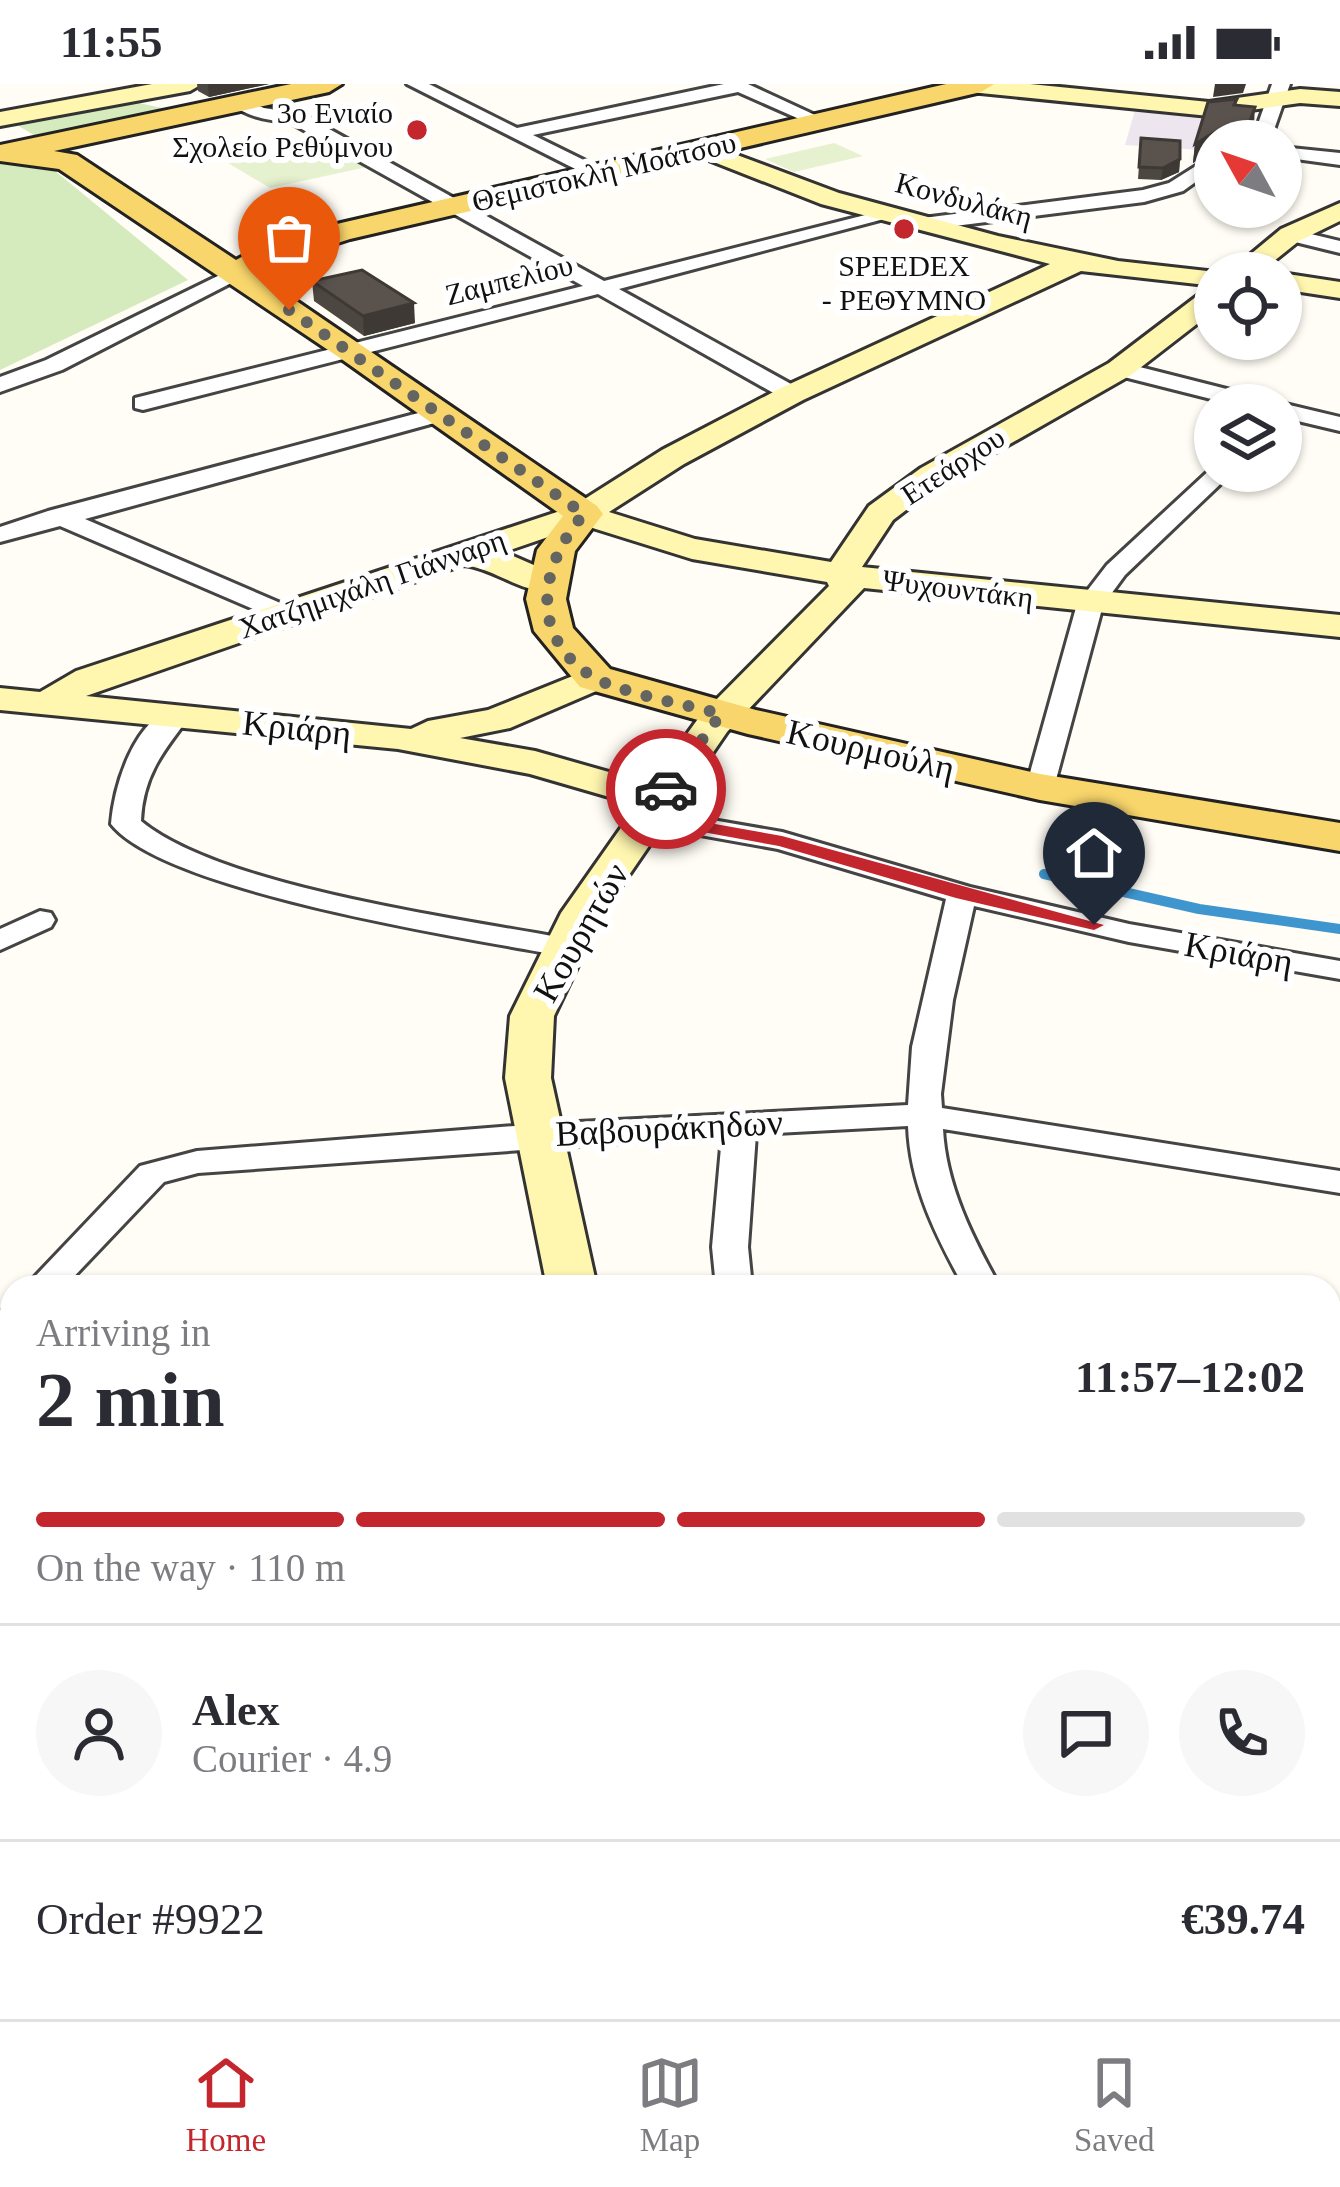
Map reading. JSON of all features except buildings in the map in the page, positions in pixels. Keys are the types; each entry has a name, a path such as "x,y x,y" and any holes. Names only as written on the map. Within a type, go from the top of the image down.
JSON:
{"main road":[{"path":"68,161 75,144 90,136 195,97 239,103 329,84"},
{"name":"Θεμιστοκλή Μοάτσου","path":"232,274 271,254 341,232 970,85"},
{"path":"1,138 39,146 90,136"},
{"path":"1,138 68,161 352,350 584,514 556,550 547,583 554,631 580,686"},
{"name":"Κουρμούλη","path":"580,686 1040,787 1340,837"}],"street":[{"path":"416,84 595,173"},
{"path":"517,134 736,85 821,122"},
{"path":"970,85 1192,109 1239,107 1279,91 1340,99"},
{"path":"1269,120 1279,91"},
{"path":"1,138 129,95 195,97"},
{"path":"239,103 260,113 296,118 792,394"},
{"name":"Κονδυλάκη","path":"705,150 795,187 923,224 1076,263 1194,276"},
{"path":"1302,154 1340,159"},
{"path":"923,224 1144,196 1176,187 1194,175"},
{"path":"1269,252 1340,211"},
{"name":"Ζαμπελίου","path":"143,404 889,215"},
{"path":"1290,236 1340,248"},
{"name":"Χατζημιχάλη Γιάνναρη","path":"49,702 89,679 584,514 673,457 792,394 1076,263"},
{"path":"0,385 54,365 232,274"},
{"path":"1302,284 1340,290"},
{"name":"Ετεάρχου","path":"654,808 721,714 847,588 840,574 881,513 979,445 1120,369 1194,312"},
{"path":"1120,369 1194,388"},
{"path":"0,535 441,414"},
{"path":"1302,416 1340,424"},
{"path":"1040,787 1090,604 1116,570 1200,492"},
{"name":"Ψυχουντάκη","path":"584,514 645,540 748,563 1090,604 1340,626"},
{"path":"57,516 283,614"},
{"path":"455,555 488,557 547,583"},
{"path":"398,737 497,720 580,686"},
{"path":"495,756 580,686"},
{"name":"Κριάρη","path":"0,699 398,737 495,756 654,808 962,894 1129,933 1340,970"},
{"path":"178,715 145,751 134,775 126,824 139,839 194,863 287,889 563,947"},
{"name":"Κουρητών","path":"569,1275 528,1078 532,1016 563,947 654,808"},
{"path":"962,894 927,1037 921,1114 944,1210 975,1275"},
{"path":"0,941 40,920"},
{"name":"Βαβουράκηδων","path":"54,1275 138,1186 163,1168 539,1135 921,1114 1340,1183"},
{"path":"733,1275 731,1227 740,1123"}],"shaded area":[{"path":"1135,110 1232,120 1194,120 1194,150 1125,145"}],"green space":[{"path":"130,101 180,112 47,143 12,122"},
{"path":"318,140 367,167 270,188 223,160"},
{"path":"834,143 863,156 794,172 765,159"},
{"path":"18,159 49,166 188,280 0,370 0,161"}],"waterway":[{"path":"1044,874 1199,909 1340,929"}],"way so far":[{"path":"289,310 584,514 556,550 547,583 554,631 595,678 721,714 666,789"}],"place":[{"name":"3ο Ενιαίο Σχολείο Ρεθύμνου","path":"417,130"},
{"name":"SPEEDEX - ΡΕΘΥΜΝΟ","path":"904,229"}],"route":[{"path":"666,789 649,818 782,841 962,894 1094,925"}]}
